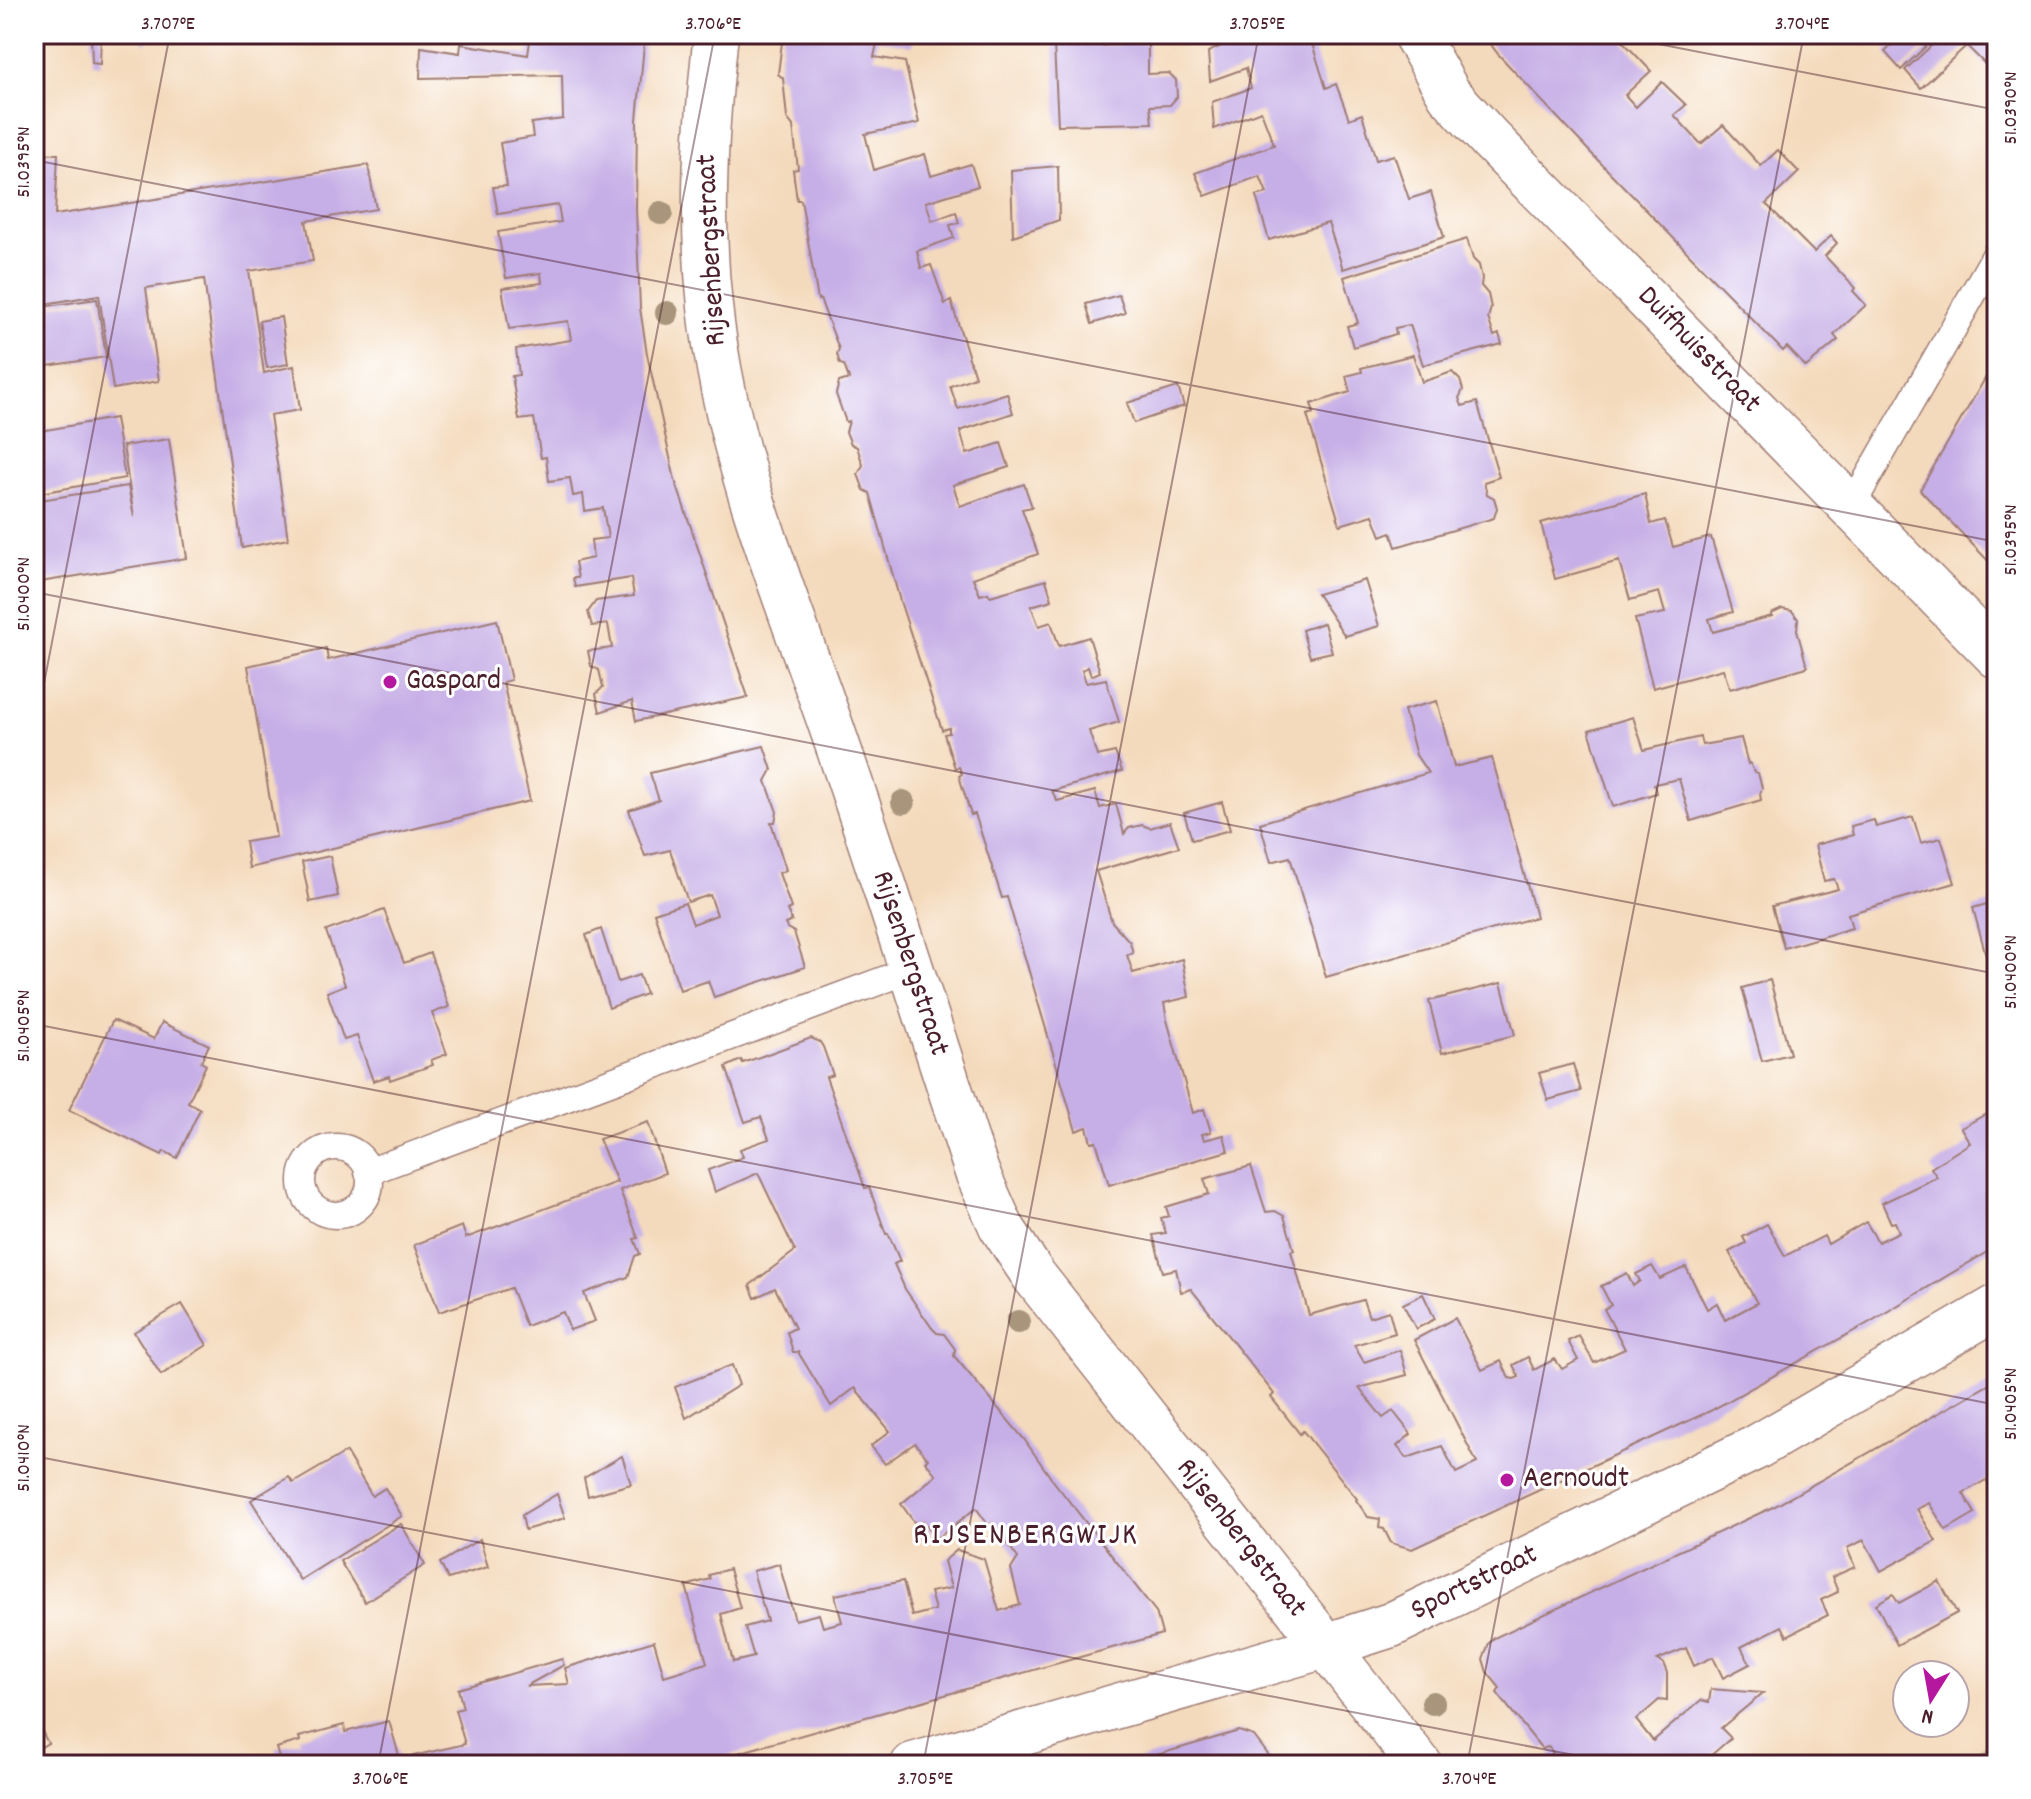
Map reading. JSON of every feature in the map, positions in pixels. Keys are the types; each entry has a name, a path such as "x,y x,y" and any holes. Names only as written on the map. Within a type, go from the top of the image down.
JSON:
{"street":[{"name":"Rijsenbergstraat","path":"716,34 704,197 710,306 729,418 763,532 836,741 977,1172 1001,1226 1034,1276 1420,1765"},
{"name":"Duifhuisstraat","path":"1415,34 1449,94 1489,138 1997,656"},
{"name":"Sportstraat","path":"913,1765 1391,1625 1755,1448 1997,1307"}],"lane":[{"path":"1851,507 1997,252"},
{"path":"368,1172 910,970"}],"green space":[{"path":"1997,1737 1997,1765 1960,1765"}],"building":[{"path":"91,34 101,34 100,64 92,63"},
{"path":"144,34 154,34 143,44"},
{"path":"531,34 645,34 637,120 636,210 640,308 647,354 675,480 748,697 636,721 632,701 600,712 596,694 603,687 599,670 591,666 588,651 612,648 608,624 592,626 588,612 596,601 634,596 631,578 575,587 573,578 578,578 575,562 593,558 591,540 608,538 603,508 585,511 583,494 573,496 570,478 549,481 546,457 541,458 534,418 519,420 512,376 519,375 516,349 571,340 568,321 509,329 502,288 542,283 541,273 506,278 498,232 561,222 558,205 498,214 493,187 507,186 500,143 533,137 531,123 563,119 562,75 420,78 421,47 460,53 461,44 528,55"},
{"path":"783,34 917,34 911,46 878,39 874,57 905,62 919,123 865,134 874,170 925,154 931,176 971,164 978,186 926,202 932,221 956,212 959,223 950,225 954,238 917,251 921,268 931,265 945,304 951,301 975,377 950,386 958,409 1007,393 1013,413 960,431 967,454 1001,443 1009,467 953,485 960,506 1024,484 1032,507 1022,509 1038,554 973,578 980,595 988,593 990,596 1046,580 1052,600 1031,606 1039,626 1051,622 1059,646 1089,637 1100,672 1091,676 1088,667 1082,670 1086,683 1106,679 1119,722 1089,731 1097,756 1115,752 1122,771 1052,791 1057,801 1095,791 1100,808 1116,804 1124,834 1129,828 1142,825 1150,828 1170,822 1179,847 1096,871 1112,922 1130,942 1133,953 1127,955 1133,973 1182,959 1189,997 1164,1003 1167,1020 1193,1113 1204,1109 1211,1132 1202,1134 1204,1140 1224,1135 1228,1151 1109,1185 1096,1141 1091,1142 1087,1127 1076,1131 1007,897 1002,898 975,814 971,815 959,776 962,774 959,767 955,768 944,734 949,733 949,728 942,730 900,601 870,493 864,490 858,474 863,465 857,447 851,444 846,432 849,421 846,422 836,394 839,382 849,379 844,365 840,364 839,349 818,300 801,200 797,200 793,170 798,169 793,126 787,118 783,78 778,74"},
{"path":"1232,34 1309,34 1326,88 1336,84 1349,119 1362,114 1376,160 1394,155 1409,199 1431,192 1444,237 1343,269 1328,223 1269,240 1256,196 1267,193 1260,176 1205,196 1195,173 1274,145 1261,111 1214,129 1212,102 1251,88 1246,68 1210,81 1208,52 1234,40"},
{"path":"1483,34 1616,34 1651,71 1625,95 1636,107 1662,82 1686,105 1674,115 1701,144 1723,125 1761,166 1778,150 1799,172 1766,204 1814,252 1831,236 1837,243 1825,256 1855,288 1853,291 1866,305 1834,335 1838,340 1806,367 1787,347 1783,351 1590,152"},
{"path":"1903,34 1939,34 1901,70 1885,52"},
{"path":"1944,34 1954,34 1965,47 1921,88 1905,70"},
{"path":"1955,34 1997,34 1997,76"},
{"path":"1083,38 1091,46 1148,43 1148,74 1169,73 1176,80 1177,97 1170,105 1150,106 1152,123 1058,125 1054,45"},
{"path":"34,153 58,154 55,215 368,165 376,209 306,221 313,261 249,271 264,373 294,366 300,410 270,415 288,539 242,548 204,279 146,288 159,381 113,389 99,295 44,304 39,273 34,274"},
{"path":"1058,166 1059,220 1013,236 1011,170"},
{"path":"1467,239 1473,259 1479,265 1481,286 1488,294 1491,308 1488,318 1494,336 1499,334 1502,344 1423,365 1410,325 1395,328 1396,334 1353,347 1347,326 1358,323 1344,277"},
{"path":"1119,295 1125,313 1092,324 1086,304"},
{"path":"97,299 106,357 34,368 34,308"},
{"path":"281,317 288,364 267,368 259,321"},
{"path":"1413,355 1422,382 1452,372 1460,380 1463,390 1459,398 1462,406 1477,402 1499,477 1484,482 1487,494 1494,498 1497,508 1494,518 1396,547 1391,532 1381,536 1373,515 1340,525 1307,415 1314,413 1311,404 1350,392 1346,376 1362,372 1361,368"},
{"path":"1997,358 1997,570 1920,490"},
{"path":"1178,387 1184,406 1134,423 1127,403"},
{"path":"115,418 125,478 34,494 34,432"},
{"path":"169,439 187,558 34,583 34,501 128,486 134,517 123,446"},
{"path":"1645,494 1651,524 1665,520 1673,547 1711,537 1733,612 1709,619 1713,632 1772,616 1782,609 1792,611 1798,619 1797,630 1807,667 1730,689 1723,669 1653,688 1635,619 1665,613 1659,592 1630,600 1619,561 1555,579 1541,523"},
{"path":"1365,580 1379,626 1345,636 1317,594"},
{"path":"497,620 511,680 503,682 530,801 249,868 245,842 276,837 248,666 326,648 328,660"},
{"path":"1324,623 1332,652 1310,657 1302,630"},
{"path":"1437,701 1454,767 1492,758 1536,917 1326,977 1290,857 1271,862 1260,823 1428,773 1416,755 1404,710"},
{"path":"1633,717 1644,750 1700,737 1702,745 1741,738 1748,764 1758,773 1761,800 1691,821 1679,779 1654,784 1656,793 1613,807 1589,730"},
{"path":"764,746 772,770 766,781 777,812 775,822 771,822 786,870 779,873 791,908 787,910 792,921 785,924 794,932 805,967 714,997 708,981 680,990 654,913 685,903 693,924 717,915 710,895 688,902 670,850 645,856 629,810 659,800 650,773"},
{"path":"1222,802 1230,830 1192,840 1184,813"},
{"path":"1913,817 1921,843 1941,838 1955,883 1848,914 1852,928 1784,948 1772,906 1838,889 1834,879 1824,881 1815,845 1853,835 1851,826 1874,820 1876,827"},
{"path":"330,856 338,896 310,902 302,862"},
{"path":"1997,901 1997,980 1993,981 1973,908"},
{"path":"384,910 404,963 430,953 449,1007 432,1013 447,1054 431,1060 433,1065 390,1080 389,1076 373,1081 357,1036 344,1040 327,992 345,985 326,931"},
{"path":"601,929 618,982 639,975 646,994 609,1008 586,935"},
{"path":"1770,980 1790,1054 1762,1061 1742,988"},
{"path":"1501,983 1515,1035 1442,1053 1429,1001"},
{"path":"113,1020 154,1039 162,1022 209,1045 201,1062 206,1065 188,1102 200,1109 177,1158 164,1151 162,1155 69,1110"},
{"path":"811,1038 823,1047 833,1075 826,1077 865,1188 869,1187 886,1234 900,1261 894,1264 905,1289 932,1328 944,1334 955,1349 954,1356 1024,1439 1156,1612 1162,1634 695,1765 281,1765 276,1748 300,1741 299,1737 344,1725 345,1732 389,1721 400,1759 465,1744 455,1710 463,1708 458,1689 562,1659 564,1665 526,1686 569,1684 565,1668 654,1641 664,1676 707,1663 686,1586 729,1569 740,1608 721,1614 733,1662 754,1657 745,1627 767,1621 753,1571 779,1564 795,1620 819,1614 823,1627 842,1622 835,1595 903,1581 912,1616 935,1610 930,1592 951,1588 944,1561 957,1550 984,1559 999,1611 1020,1605 1011,1569 1018,1558 992,1523 989,1526 976,1508 938,1538 923,1521 917,1526 901,1504 936,1475 925,1461 928,1459 915,1443 885,1464 871,1446 890,1431 855,1388 831,1406 798,1352 793,1352 787,1332 795,1328 775,1288 755,1298 750,1285 795,1251 758,1173 715,1192 708,1170 743,1157 740,1149 769,1139 761,1117 745,1122 726,1067"},
{"path":"1573,1064 1581,1091 1548,1100 1539,1073"},
{"path":"1997,1108 1997,1246 1870,1322 1710,1411 1412,1549 1391,1543 1384,1529 1379,1528 1380,1519 1368,1517 1303,1431 1300,1434 1271,1397 1274,1394 1191,1289 1181,1292 1176,1269 1163,1272 1153,1235 1166,1233 1161,1218 1169,1216 1166,1207 1209,1194 1204,1179 1251,1166 1266,1212 1275,1211 1284,1216 1309,1315 1363,1300 1369,1317 1389,1311 1395,1333 1354,1345 1364,1362 1400,1350 1407,1375 1359,1388 1383,1418 1393,1411 1411,1434 1397,1446 1407,1458 1442,1446 1456,1473 1477,1463 1414,1340 1455,1318 1482,1370 1501,1361 1509,1378 1514,1379 1519,1377 1513,1365 1528,1357 1534,1370 1555,1359 1562,1369 1578,1360 1568,1341 1579,1336 1594,1363 1625,1349 1604,1309 1611,1305 1601,1286 1627,1273 1633,1286 1640,1281 1636,1274 1652,1266 1660,1279 1686,1267 1707,1309 1717,1303 1725,1320 1757,1303 1729,1252 1746,1243 1743,1237 1767,1224 1785,1256 1824,1236 1828,1244 1866,1222 1878,1242 1899,1232 1882,1203 1937,1177 1931,1168 1970,1143 1961,1128"},
{"path":"648,1122 665,1173 620,1190 638,1238 634,1239 640,1254 635,1256 628,1277 584,1293 595,1321 570,1330 563,1312 526,1326 511,1288 439,1312 414,1245 462,1226 466,1238 617,1182 599,1139"},
{"path":"1423,1294 1435,1319 1416,1329 1403,1304"},
{"path":"182,1304 207,1345 161,1375 134,1332"},
{"path":"732,1365 739,1385 686,1418 675,1387"},
{"path":"1997,1380 1997,1492 1986,1480 1963,1493 1975,1513 1946,1530 1929,1503 1917,1509 1936,1541 1881,1571 1864,1540 1847,1548 1855,1567 1832,1577 1838,1592 1821,1600 1828,1615 1787,1636 1782,1626 1741,1647 1750,1664 1723,1678 1713,1657 1694,1666 1686,1648 1657,1660 1663,1663 1667,1673 1667,1701 1659,1700 1636,1720 1653,1741 1701,1700 1709,1702 1711,1689 1763,1693 1721,1728 1731,1738 1700,1765 1557,1765 1549,1756 1553,1753 1550,1749 1542,1749 1497,1693 1500,1688 1487,1672 1483,1659 1494,1638 1775,1506"},
{"path":"346,1452 372,1496 385,1488 402,1516 300,1580 251,1500 289,1477 293,1483"},
{"path":"622,1456 631,1484 588,1496 584,1478"},
{"path":"557,1494 565,1518 525,1530 522,1515"},
{"path":"401,1524 425,1565 365,1602 340,1561"},
{"path":"480,1539 488,1567 448,1579 440,1563"},
{"path":"1939,1581 1957,1613 1897,1645 1876,1604 1893,1594 1899,1603"},
{"path":"34,1716 48,1743 34,1751"},
{"path":"1239,1731 1254,1736 1276,1765 1122,1765"}],"place":[{"name":"Gaspard","path":"390,682"},
{"name":"Aernoudt","path":"1507,1480"}],"district":[{"name":"RIJSENBERGWIJK","path":"1026,1537"}]}
